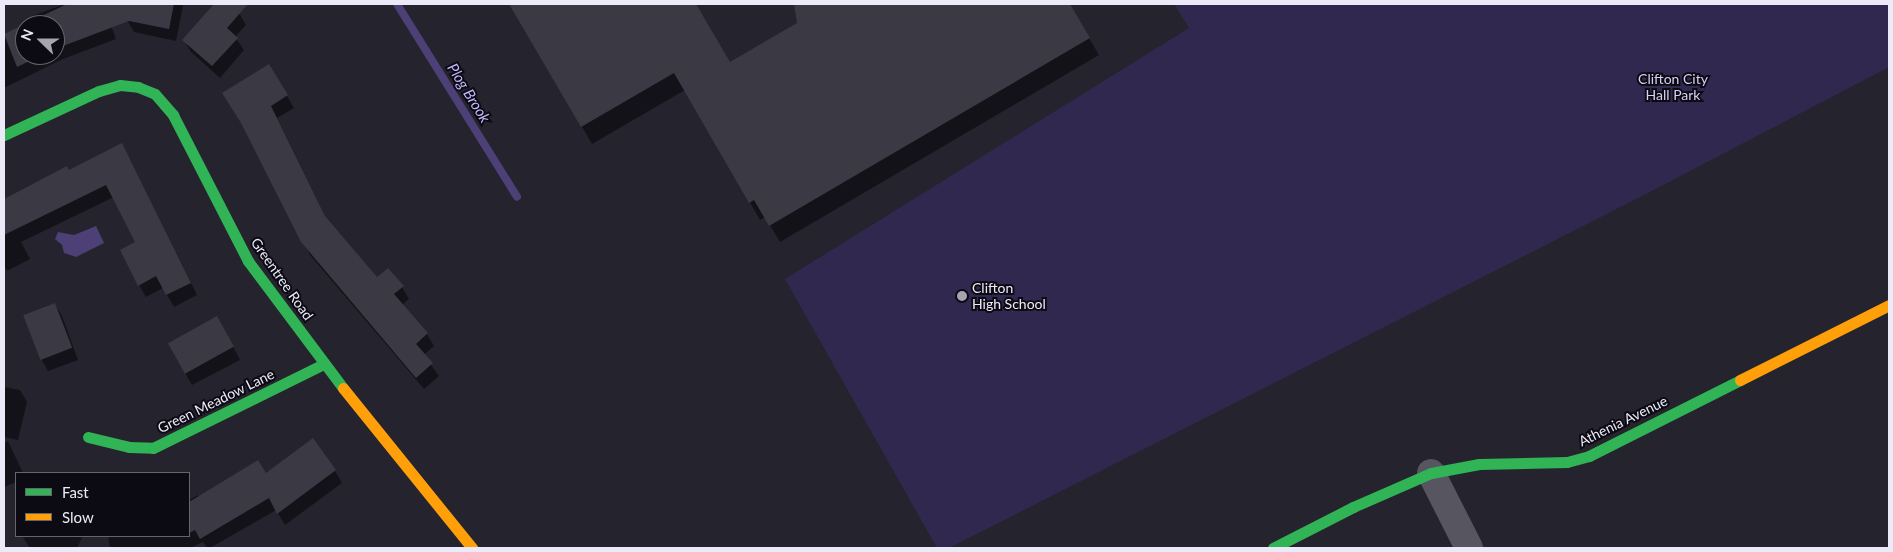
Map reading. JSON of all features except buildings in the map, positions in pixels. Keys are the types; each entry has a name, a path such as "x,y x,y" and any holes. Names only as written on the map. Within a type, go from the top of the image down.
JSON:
{"street":[{"name":"Greentree Road","path":"4,135 99,91 120,85 138,87 155,94 173,115 248,261 324,364 472,548"},
{"name":"Athenia Avenue","path":"1273,548 1354,507 1431,473 1480,464 1567,462 1588,456 1889,305"},
{"name":"Green Meadow Lane","path":"88,437 129,447 153,448 177,438 324,364"},
{"path":"1431,473 1469,548"}],"green space":[{"name":"Clifton City Hall Park","path":"1174,4 1889,4 1889,67 1642,196 949,548 937,548 785,279 1189,28"}],"shaded area":[{"path":"96,226 104,243 76,257 64,253 62,245 55,239 58,232 74,235"}],"waterway":[{"name":"Plog Brook","path":"397,4 517,197"}],"traffic: fast":[{"path":"4,135 99,91 120,85 138,87 155,94 173,115 248,261 343,388"},
{"path":"88,437 129,447 153,448 324,364"},
{"path":"1273,548 1353,507 1431,473 1479,464 1567,462 1589,456 1740,380"}],"traffic: slow":[{"path":"1740,380 1889,305"},
{"path":"343,388 472,548"}],"place":[{"name":"Clifton High School","path":"962,296"}]}
